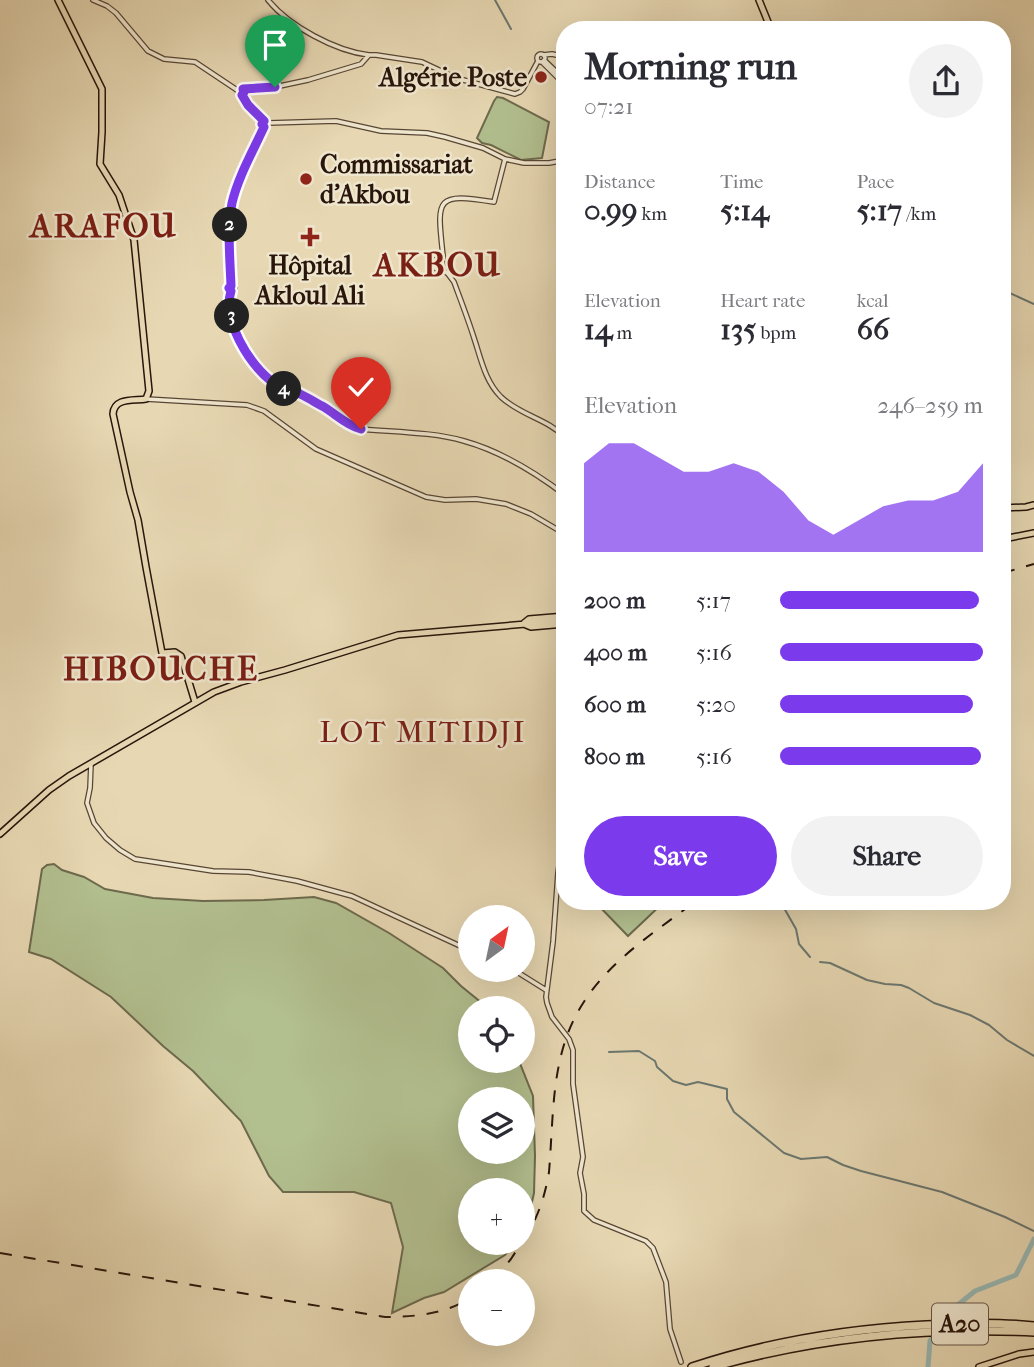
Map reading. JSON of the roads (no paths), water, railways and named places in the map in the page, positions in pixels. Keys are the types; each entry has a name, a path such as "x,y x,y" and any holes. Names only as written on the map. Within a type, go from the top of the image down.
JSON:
{"highway":[{"name":"A20","path":"692,1367 736,1354 842,1333 1034,1326"},
{"name":"A20","path":"1022,1328 1034,1332"},
{"name":"A20","path":"713,1367 795,1347 898,1330"}],"main road":[{"path":"58,0 102,89 100,164 119,195 134,240 149,391 146,399 121,401 116,404 113,414 138,520 162,653 175,652 181,656 195,702"},
{"path":"759,0 768,21"},
{"path":"1011,508 1034,505"},
{"path":"1011,537 1034,533"},
{"path":"0,834 49,790 69,776 214,692 398,635 523,624 529,619 556,620"},
{"path":"979,1367 1034,1352"}],"street":[{"path":"93,0 116,13 148,51 164,59 195,62 237,90 265,123 336,121 387,132 427,133 483,148 505,159 534,164 556,161"},
{"path":"268,0 282,16 340,49 422,62 456,78 515,94 520,93 542,60 552,54 556,55"},
{"path":"237,90 275,87 308,80 361,64 369,55"},
{"path":"542,60 556,73"},
{"path":"242,95 243,89"},
{"path":"265,123 232,204 230,310 240,344 271,381 287,391 298,392 352,426 464,441 503,457 556,489"},
{"path":"441,268 443,256 439,212 444,202 451,198 464,197 494,202 505,159"},
{"path":"441,268 435,269 433,264 436,260 442,261"},
{"path":"441,268 454,282 482,367 490,383 501,397 515,407 556,428"},
{"path":"146,399 247,405 264,411 316,449 426,497 445,500 476,499 506,504 531,514 556,529"},
{"path":"91,764 87,803 94,822 106,838 135,859 213,871 249,872 352,895 458,944"},
{"path":"556,901 546,990 547,1003 556,1023 571,1042 573,1050 572,1075 583,1157 580,1173 584,1211 594,1220 646,1241 653,1248 666,1282 669,1323 681,1362"},
{"path":"533,982 546,990"}],"waterway":[{"path":"495,0 511,29"},
{"path":"1011,294 1034,304"},
{"path":"785,910 796,929 799,944 810,957"},
{"path":"820,962 830,963 867,980 909,988 934,1003 970,1015 989,1025 1007,1040 1034,1056"},
{"path":"609,1052 639,1051 655,1061 657,1067 673,1081 686,1085 698,1082 727,1089 727,1099 734,1112 784,1153 801,1159 827,1157 861,1171 942,1192 1034,1231"},
{"path":"928,1367 930,1341 954,1308 975,1291 1016,1275 1034,1239"}],"railway":[{"path":"1011,571 1034,564"},
{"path":"535,1219 549,1172 557,1073 568,1032 580,1008 612,968 684,910"},
{"path":"0,1253 385,1317 429,1314 458,1304"},
{"path":"503,1269 514,1255"}],"place":[{"name":"Algérie Poste","path":"541,77"},
{"name":"Commissariat d'Akbou","path":"306,179"},
{"name":"Hôpital Akloul Ali","path":"310,237"}],"district":[{"name":"ARAFOU","path":"104,225"},
{"name":"AKBOU","path":"438,264"},
{"name":"HIBOUCHE","path":"161,668"},
{"name":"LOT MITIDJI","path":"423,732"}]}
